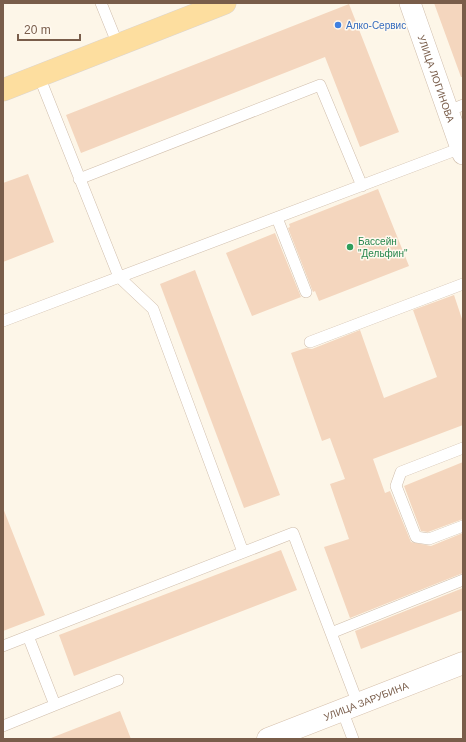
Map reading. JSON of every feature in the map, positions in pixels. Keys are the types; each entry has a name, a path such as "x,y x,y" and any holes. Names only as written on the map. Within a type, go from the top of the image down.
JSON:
{"main road":[{"path":"3,90 225,3"}],"street":[{"name":"УЛИЦА ЛОГИНОВА","path":"410,3 455,108 462,151"},
{"name":"УЛИЦА ЗАРУБИНА","path":"268,739 463,663"}],"lane":[{"path":"101,3 118,45"},
{"path":"39,76 119,277 153,309 243,552"},
{"path":"79,179 320,85 362,186"},
{"path":"3,321 362,186 462,151"},
{"path":"277,218 306,292"},
{"path":"310,342 463,284"},
{"path":"463,448 401,472 396,486 416,537 429,540 463,526"},
{"path":"3,646 293,533 331,633 350,707 354,739"},
{"path":"331,633 463,580"},
{"path":"28,636 55,705"},
{"path":"3,726 118,680"}],"building":[{"path":"434,3 463,3 463,77 461,77"},
{"path":"349,4 399,132 360,147 325,57 81,153 66,115"},
{"path":"28,174 54,242 3,262 3,183"},
{"name":"Бассейн \"Дельфин\"","path":"378,189 409,266 319,301 315,291 313,292 288,228 290,227 289,224"},
{"path":"275,233 301,297 252,316 226,253"},
{"path":"195,270 280,495 244,508 160,284"},
{"path":"454,295 463,322 463,425 373,459 385,493 390,491 411,542 431,546 463,533 463,573 350,618 324,547 349,539 330,484 345,479 330,438 322,441 291,353 306,348 312,349 360,330 384,398 437,377 413,310"},
{"path":"463,462 463,519 428,532 421,531 404,486"},
{"path":"3,508 45,615 3,631"},
{"path":"281,550 297,590 74,676 59,635"},
{"path":"463,588 463,610 361,649 355,631"},
{"path":"120,711 131,739 51,739 51,738"}],"place":[{"name":"Алко-Сервис","path":"338,25"},
{"name":"Бассейн \"Дельфин\"","path":"350,247"}]}
